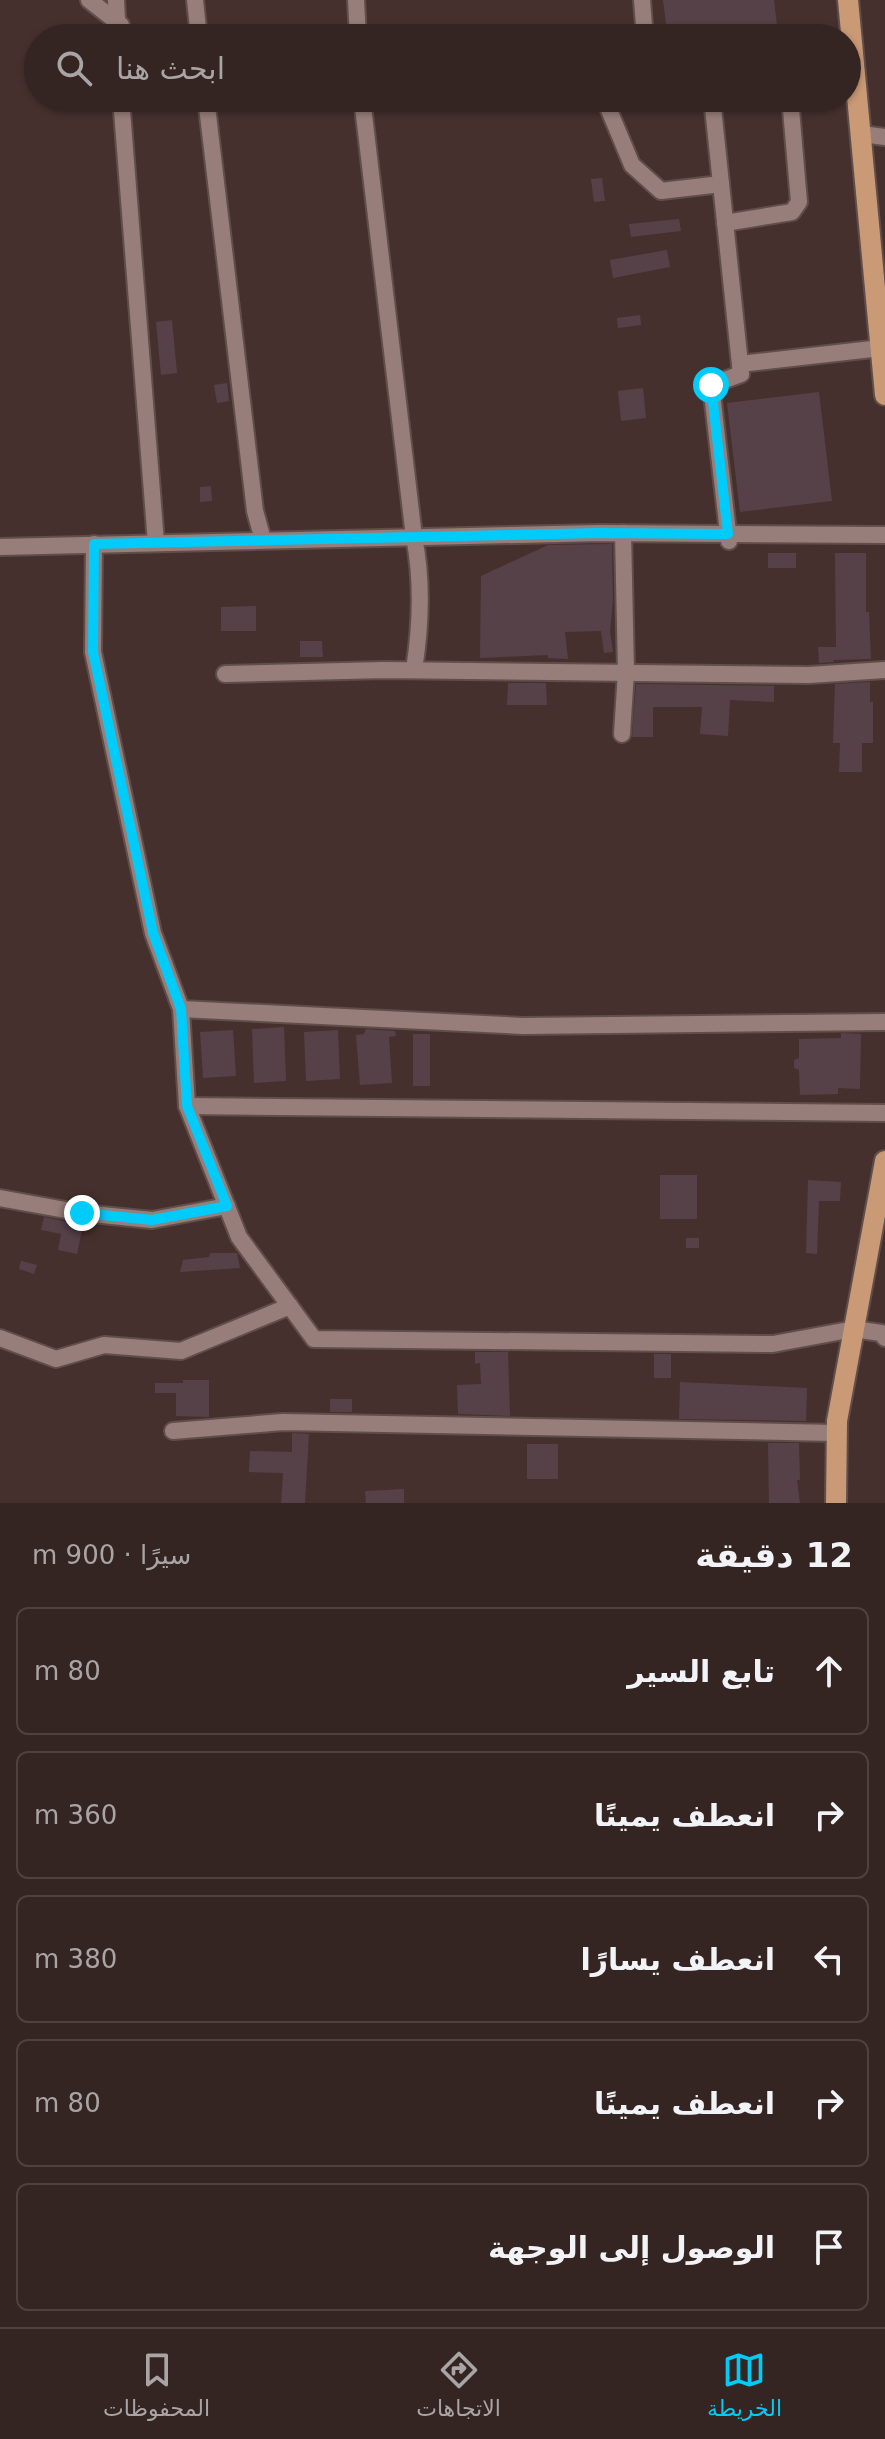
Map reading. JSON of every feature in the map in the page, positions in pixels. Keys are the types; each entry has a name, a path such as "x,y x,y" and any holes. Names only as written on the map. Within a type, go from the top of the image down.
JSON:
{"main road":[{"path":"848,0 851,24"},
{"path":"860,112 885,395"},
{"path":"836,1503 836,1433 885,1161"}],"street":[{"path":"89,0 115,24"},
{"path":"116,0 119,24"},
{"path":"195,0 198,24"},
{"path":"356,0 357,24"},
{"path":"642,0 644,24"},
{"path":"122,112 156,543"},
{"path":"208,112 255,511 263,540"},
{"path":"364,112 420,568 421,629 414,670"},
{"path":"610,112 632,165 661,191 721,184"},
{"path":"713,112 741,374 711,385 728,538"},
{"path":"725,223 792,212 799,202 791,112"},
{"path":"862,134 885,137"},
{"path":"740,364 881,348"},
{"path":"622,734 626,672 623,533"},
{"path":"0,547 623,533 728,538 885,535"},
{"path":"94,544 93,652 153,933 181,1009 187,1106 239,1237 314,1339 773,1344 854,1329 881,1333 885,1338"},
{"path":"225,674 414,670 809,675 885,670"},
{"path":"181,1009 523,1026 885,1022"},
{"path":"187,1106 885,1113"},
{"path":"0,1198 82,1213 152,1220 227,1206"},
{"path":"0,1338 56,1359 104,1345 181,1351 290,1306"},
{"path":"173,1431 283,1422 836,1433"}],"building":[{"path":"663,0 774,0 777,24 666,24"},
{"path":"602,178 605,201 594,202 591,179"},
{"path":"679,219 681,231 631,237 629,224"},
{"path":"667,250 670,267 613,278 610,260"},
{"path":"640,315 641,325 618,328 617,318"},
{"path":"172,320 177,373 161,375 156,322"},
{"path":"227,383 229,401 217,403 214,385"},
{"path":"643,388 646,418 621,421 618,391"},
{"path":"819,392 832,501 740,512 727,403"},
{"path":"211,486 212,501 200,502 200,487"},
{"path":"612,544 610,631 613,652 604,653 601,631 565,632 568,659 548,658 548,655 480,658 481,576 548,545"},
{"path":"768,553 796,553 796,568 768,568"},
{"path":"835,553 866,553 866,612 869,612 871,659 819,663 818,647 836,647"},
{"path":"256,606 256,631 221,631 221,607"},
{"path":"300,641 322,641 323,657 300,657"},
{"path":"870,682 873,743 862,743 862,772 839,772 840,743 833,743 835,684"},
{"path":"508,683 546,683 547,705 507,705"},
{"path":"636,684 774,686 774,702 730,700 728,736 700,734 702,707 653,707 653,737 632,737"},
{"path":"284,1027 286,1081 254,1083 252,1029"},
{"path":"366,1029 395,1031 396,1036 389,1037 392,1083 360,1085 356,1035 364,1034"},
{"path":"233,1030 236,1076 203,1078 200,1032"},
{"path":"338,1030 340,1079 306,1081 304,1032"},
{"path":"841,1033 861,1034 860,1089 838,1088 838,1094 800,1095 799,1070 794,1068 794,1060 799,1058 799,1039 841,1038"},
{"path":"413,1034 430,1034 430,1086 413,1086"},
{"path":"660,1175 697,1175 697,1219 660,1219"},
{"path":"808,1180 841,1182 840,1201 819,1201 817,1254 806,1253"},
{"path":"44,1217 83,1225 77,1254 58,1250 61,1234 41,1230"},
{"path":"686,1238 699,1238 699,1248 686,1248"},
{"path":"210,1253 237,1253 240,1268 180,1272 183,1260 209,1257"},
{"path":"21,1261 37,1265 34,1274 19,1269"},
{"path":"475,1352 508,1352 510,1416 458,1414 457,1385 481,1384 480,1363 475,1364"},
{"path":"654,1354 671,1354 671,1378 654,1378"},
{"path":"183,1380 209,1380 209,1417 176,1416 176,1393 155,1393 155,1383 183,1383"},
{"path":"680,1382 807,1388 806,1421 679,1419"},
{"path":"330,1399 352,1399 352,1412 330,1412"},
{"path":"292,1433 309,1434 305,1503 281,1503 283,1473 249,1472 250,1451 292,1452"},
{"path":"768,1443 799,1443 800,1480 797,1480 800,1503 769,1503"},
{"path":"527,1444 558,1444 558,1479 527,1479"},
{"path":"404,1489 404,1503 366,1503 365,1491"}],"route":[{"path":"82,1213 152,1220 227,1206 187,1106 181,1009 153,933 93,652 94,544 599,533 728,534 711,385"}]}
